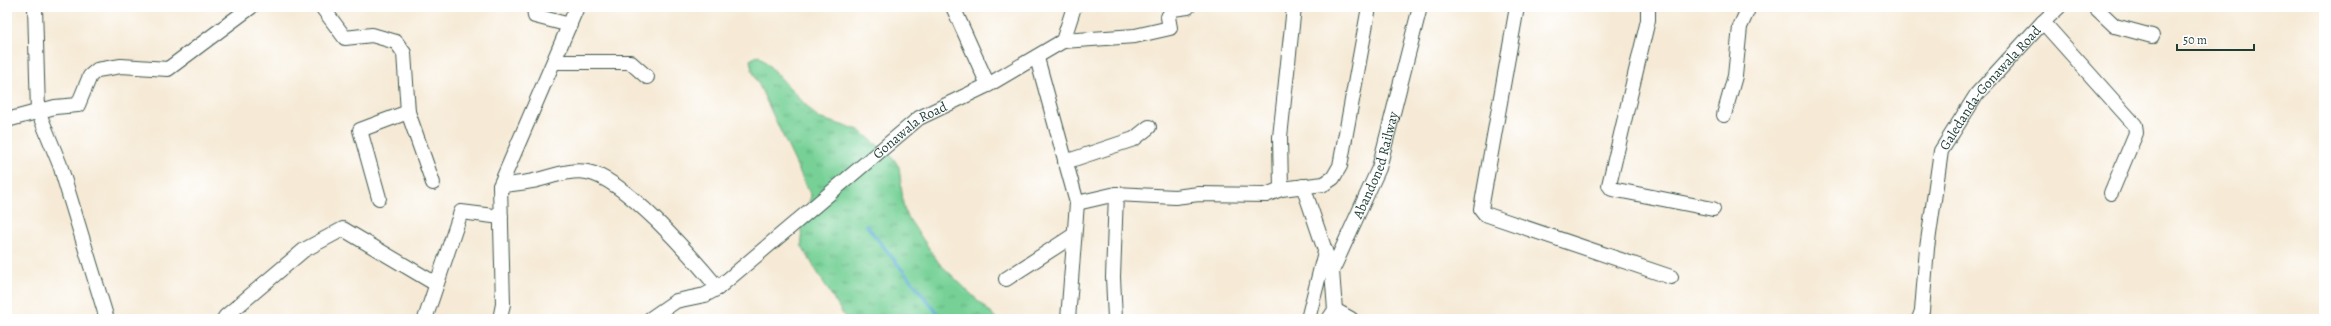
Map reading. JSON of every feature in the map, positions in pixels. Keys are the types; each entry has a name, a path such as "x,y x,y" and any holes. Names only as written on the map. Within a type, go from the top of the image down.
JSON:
{"street":[{"path":"36,7 38,111 60,165 107,319"},
{"path":"7,120 55,107 78,105 90,76 97,70 121,66 168,69 251,7"},
{"path":"322,7 345,38 372,35 396,42 404,53 408,112 433,183"},
{"path":"534,7 535,16 570,26"},
{"path":"500,319 503,304 500,186 577,7"},
{"path":"954,7 988,85"},
{"path":"1074,7 1063,41 1136,36 1170,28 1168,17 1173,8 1188,7"},
{"path":"1281,189 1280,137 1294,7"},
{"path":"1077,203 1116,194 1175,198 1200,194 1235,196 1266,195 1281,189 1324,184 1333,178 1340,166 1370,7"},
{"name":"Abandoned Railway","path":"1332,315 1332,271 1379,168 1420,7"},
{"path":"1517,7 1481,208 1484,214 1671,278"},
{"path":"1648,7 1648,20 1609,185 1612,189 1713,209"},
{"path":"1724,116 1735,76 1740,27 1750,7"},
{"name":"Galedanda-Gonawala Road","path":"1918,319 1922,311 1927,248 1941,151 1977,94 2043,22 2059,7"},
{"path":"2095,7 2115,26 2152,36"},
{"path":"2043,22 2135,125 2136,133 2111,193"},
{"name":"Gonawala Road","path":"650,319 663,308 676,301 705,295 718,288 746,266 919,118 988,85 1037,58 1063,41"},
{"path":"1037,58 1077,203 1068,319"},
{"path":"554,62 630,62 647,76"},
{"path":"379,198 360,130 408,112"},
{"path":"1066,162 1134,139 1149,127"},
{"path":"500,186 534,181 564,172 588,172 616,184 689,252 718,288"},
{"path":"1304,186 1332,271"},
{"path":"1115,319 1113,277 1116,194"},
{"path":"425,319 461,212 501,217"},
{"path":"224,319 304,250 343,229 436,284"},
{"path":"1006,279 1074,235"},
{"path":"1308,319 1326,252"},
{"path":"1332,315 1351,319"}],"green space":[{"path":"759,55 818,118 859,130 893,158 899,167 904,209 909,219 939,263 997,319 846,319 802,247 801,227 811,196 752,70 750,60"}],"waterway":[{"path":"866,225 942,319"}]}
